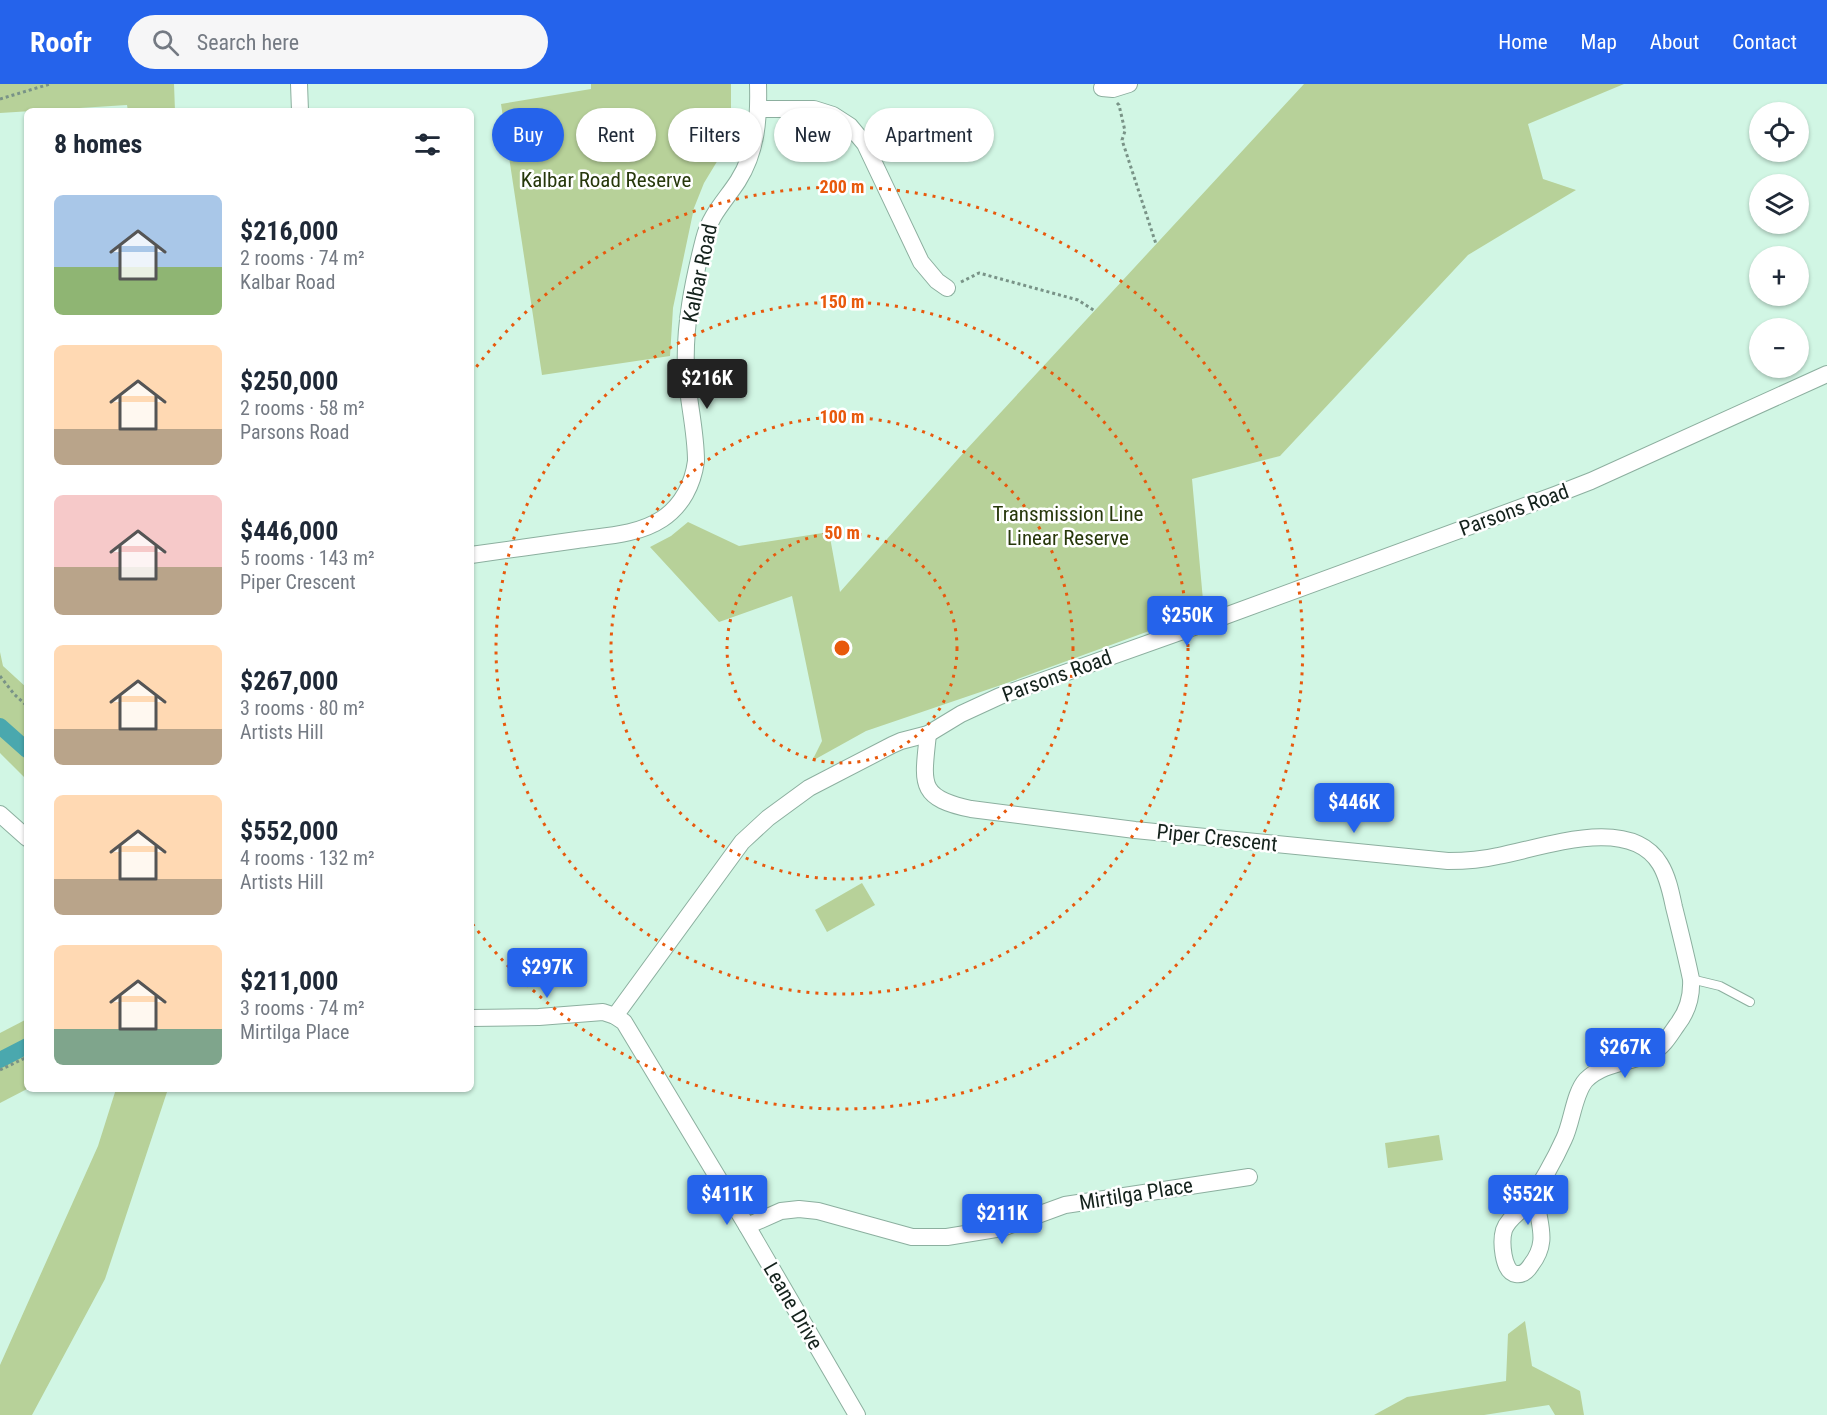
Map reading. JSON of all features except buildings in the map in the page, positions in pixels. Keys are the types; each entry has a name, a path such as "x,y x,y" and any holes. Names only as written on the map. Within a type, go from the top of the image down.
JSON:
{"street":[{"path":"298,84 300,108"},
{"name":"Kalbar Road","path":"758,84 758,108"},
{"path":"1102,88 1113,89 1129,84"},
{"path":"762,109 814,109 833,115 850,126 865,144 917,256 929,273 947,288"},
{"name":"Kalbar Road","path":"474,555 642,529 663,519 685,495 696,461 686,369 687,329 693,289 708,225 747,162"},
{"name":"Parsons Road","path":"615,1016 729,857 758,826 794,799 827,779 901,741 927,734 961,714 1017,690 1573,488 1827,374"},
{"name":"Piper Crescent","path":"927,734 924,772 927,785 933,795 952,805 1005,814 1448,861 1486,858 1596,837 1630,841 1648,850 1664,871 1691,979"},
{"path":"0,814 24,835"},
{"path":"1537,1187 1565,1138 1581,1088 1586,1081 1600,1071 1646,1055 1660,1047 1685,1014 1691,996 1691,979"},
{"path":"474,1018 539,1017 596,1012 615,1016"},
{"name":"Leane Drive","path":"615,1016 628,1027 857,1415"},
{"name":"Mirtilga Place","path":"747,1226 781,1211 799,1209 818,1211 912,1237 947,1237 1002,1228 1065,1205 1249,1177"}],"lane":[{"path":"1691,979 1720,986 1750,1002"}],"path":[{"path":"0,99 50,84"},
{"path":"1102,88 1119,105 1125,131 1122,140 1156,244"},
{"path":"947,288 979,273 1078,300 1095,310"},
{"path":"0,676 24,703"},
{"path":"0,1070 24,1058"}],"green space":[{"path":"0,84 174,84 175,108 128,108 127,105 24,108 24,111 0,113"},
{"name":"Kalbar Road Reserve","path":"591,84 731,84 731,108 668,108 668,162 717,162 704,183 694,208 673,308 670,356 542,375 510,162 564,162 564,108 502,108 501,104 591,89"},
{"name":"Transmission Line Linear Reserve","path":"1304,84 1624,84 1528,124 1543,179 1576,190 1468,255 1280,456 1192,479 1204,611 1004,684 866,731 812,761 822,741 792,596 719,622 650,547 671,536 688,522 739,546 829,532 840,592 966,450"},
{"path":"0,652 3,666 24,685 24,777 0,753"},
{"path":"862,883 875,905 827,932 815,910"},
{"path":"24,1021 24,1091 0,1103 0,1033"},
{"path":"115,1092 167,1092 105,1279 32,1415 0,1415 0,1365 98,1146"},
{"path":"1439,1135 1443,1160 1388,1168 1385,1143"},
{"path":"1525,1321 1532,1366 1580,1391 1584,1415 1555,1415 1549,1405 1484,1415 1374,1415 1407,1397 1506,1381 1508,1334"}],"waterway":[{"path":"0,726 24,747"},
{"path":"0,1060 24,1048"}]}
